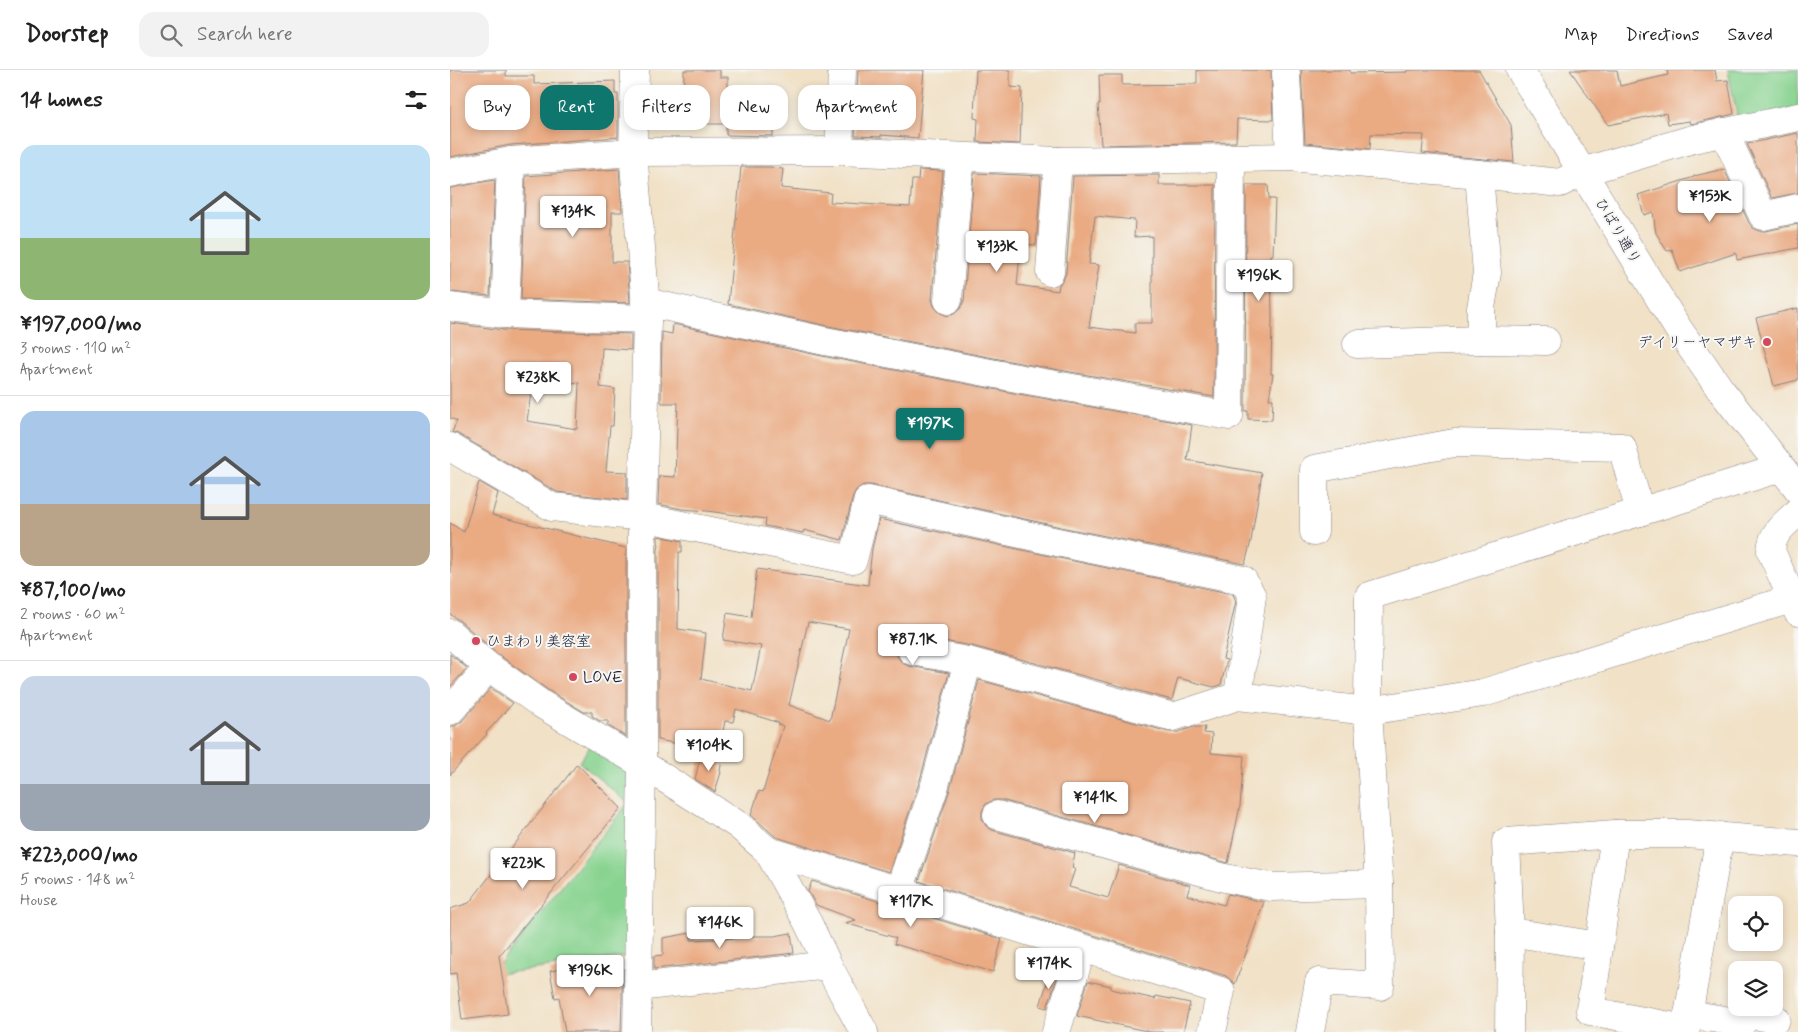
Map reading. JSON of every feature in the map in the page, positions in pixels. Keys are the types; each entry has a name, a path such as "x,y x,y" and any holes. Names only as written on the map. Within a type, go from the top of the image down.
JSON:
{"street":[{"path":"635,70 633,152 646,311 642,517 642,764 637,1032"},
{"path":"839,151 842,70"},
{"name":"ひばり通り","path":"1520,70 1677,327 1720,389 1798,489"},
{"path":"1286,73 1290,157"},
{"path":"450,173 511,161 633,152 839,151 1058,161 1290,157 1560,183 1582,172 1693,139 1798,117"},
{"path":"1724,132 1764,216 1798,208"},
{"path":"948,300 960,157"},
{"path":"450,307 505,314 646,311 834,343 1229,416 1231,159"},
{"path":"505,314 511,161"},
{"path":"1050,272 1058,161"},
{"path":"1479,174 1487,273 1481,308 1482,340"},
{"path":"1357,344 1482,340 1546,341"},
{"path":"1314,532 1314,469 1454,443 1622,447 1640,512"},
{"path":"450,447 552,507 642,517 853,560 868,500 1062,544 1243,580 1252,596 1238,696"},
{"path":"1310,1032 1319,982 1380,986 1379,884 1368,711 1368,596 1781,468"},
{"path":"912,651 968,661 1173,717 1238,696 1368,711 1483,693 1796,602 1771,551 1772,540 1779,529 1798,512"},
{"path":"450,633 489,666 541,704 642,764 738,825 768,851 808,923 864,1032"},
{"path":"899,891 935,784 968,661"},
{"path":"450,711 489,666"},
{"path":"998,816 1225,878 1271,887 1379,884"},
{"path":"1615,834 1590,1011 1686,1025 1742,1023 1745,1014 1776,1020"},
{"path":"1509,1032 1510,932 1506,842 1615,834 1687,834 1798,842"},
{"path":"1686,1025 1720,836"},
{"path":"768,851 1082,949 1221,990 1212,1032"},
{"path":"1510,932 1599,946"},
{"path":"1056,1032 1082,949"},
{"path":"638,987 828,965"}],"green space":[{"path":"1728,70 1798,70 1798,109 1738,121"},
{"path":"521,647 546,662 533,695 642,764 638,955 491,975 628,803 579,762 593,742 503,672"}],"building":[{"path":"450,70 506,70 506,76 534,76 534,84 615,81 615,94 618,94 618,137 510,145 450,157"},
{"path":"684,70 720,70 720,77 728,77 728,85 720,85 720,124 710,124 710,85 684,85"},
{"path":"858,70 924,70 918,138 881,135 881,137 855,136 855,130 916,130 916,85 857,85"},
{"path":"976,70 1010,70 1010,87 1022,88 1020,144 977,142 978,119 974,118"},
{"path":"1197,70 1271,70 1273,120 1237,119 1236,142 1101,145 1098,104 1100,104 1099,75 1122,75 1122,85 1197,84"},
{"path":"1301,70 1350,70 1350,73 1407,72 1407,70 1479,70 1511,125 1514,162 1422,153 1424,135 1371,134 1370,149 1305,143"},
{"path":"1570,70 1617,70 1620,86 1668,75 1667,70 1715,70 1717,81 1728,80 1734,114 1691,124 1690,121 1668,124 1666,113 1608,125"},
{"path":"726,130 773,130 773,136 726,135"},
{"path":"1798,133 1798,193 1772,198 1747,144"},
{"path":"741,167 783,169 781,188 831,193 830,202 910,207 912,180 918,180 919,170 943,171 932,299 934,306 939,312 947,316 954,314 960,309 964,301 974,173 1041,176 1036,245 1021,244 1017,285 1058,291 1059,285 1066,273 1073,176 1159,175 1159,185 1215,185 1214,397 1025,364 828,326 728,304","holes":["1095,216 1135,220 1134,237 1152,236 1152,323 1135,323 1135,333 1089,327 1099,265 1089,264"]},
{"path":"619,169 622,212 612,212 612,262 627,262 630,303 521,299 526,176"},
{"path":"1724,169 1753,228 1759,231 1766,231 1798,224 1798,248 1737,260 1736,253 1680,272 1672,249 1667,251 1656,233 1653,212 1644,215 1638,195 1694,176"},
{"path":"495,180 490,296 450,292 450,188"},
{"path":"1246,185 1268,185 1269,199 1275,199 1273,255 1271,255 1271,374 1273,374 1269,399 1273,399 1272,420 1248,419 1248,411 1245,411"},
{"path":"1798,308 1798,380 1774,386 1756,318"},
{"path":"450,323 504,330 631,334 631,350 602,348 600,387 615,389 613,426 610,426 606,471 627,472 627,500 557,492 452,432 457,421 450,418","holes":["533,379 579,383 577,429 527,421"]},
{"path":"673,324 822,356 1192,425 1187,460 1262,473 1251,541 1245,564 1065,528 871,485 863,485 856,490 842,540 804,530 803,533 765,526 766,519 682,509 658,504 659,476 675,477 678,403 662,403 661,401 662,332 672,334"},
{"path":"479,482 498,493 492,515 626,548 626,737 607,725 609,721 600,721 592,716 592,712 584,712 548,690 499,655 450,614 450,523 464,532"},
{"path":"879,519 1233,594 1236,601 1223,659 1227,660 1221,685 1214,687 1178,678 1172,700 972,646 907,636 900,641 897,648 897,656 902,663 949,673 920,780 889,872 776,837 751,815 759,791 763,792 783,726 736,709 733,722 725,721 719,752 658,740 658,536 682,541 682,552 679,552 678,629 706,633 701,679 752,691 761,646 723,640 727,613 751,617 757,569 868,585 872,549","holes":["808,622 849,629 830,720 789,705"]},
{"path":"450,654 467,668 450,687"},
{"path":"979,680 1169,732 1178,732 1194,727 1205,727 1204,733 1212,734 1211,753 1244,756 1240,806 1228,863 1001,800 994,800 986,804 982,811 982,818 986,826 992,830 1075,853 1072,868 1075,869 1069,887 1108,898 1119,865 1190,885 1187,895 1224,905 1228,894 1264,902 1235,984 1226,976 919,881 950,789"},
{"path":"491,688 513,703 450,775 450,726 455,726 462,721"},
{"path":"701,755 722,760 721,772 715,792 695,779"},
{"path":"577,764 621,808 499,956 508,1014 462,1020 456,973 450,974 450,909 469,903"},
{"path":"812,881 1002,939 993,972 894,944 896,938 845,923 856,920 816,905 808,891"},
{"path":"691,933 691,940 735,938 735,936 774,936 791,933 794,953 654,969 654,956 663,955 663,938"},
{"path":"623,960 621,1032 565,1032 559,997 555,998 550,971"},
{"path":"1050,973 1058,975 1047,1008 1040,1006"},
{"path":"1088,981 1111,986 1111,989 1155,999 1156,996 1190,1003 1183,1032 1151,1032 1077,1016"}],"place":[{"name":"デイリ－ヤマザキ","path":"1767,342"},
{"name":"ひまわり美容室","path":"476,641"},
{"name":"LOVE","path":"573,677"}]}
